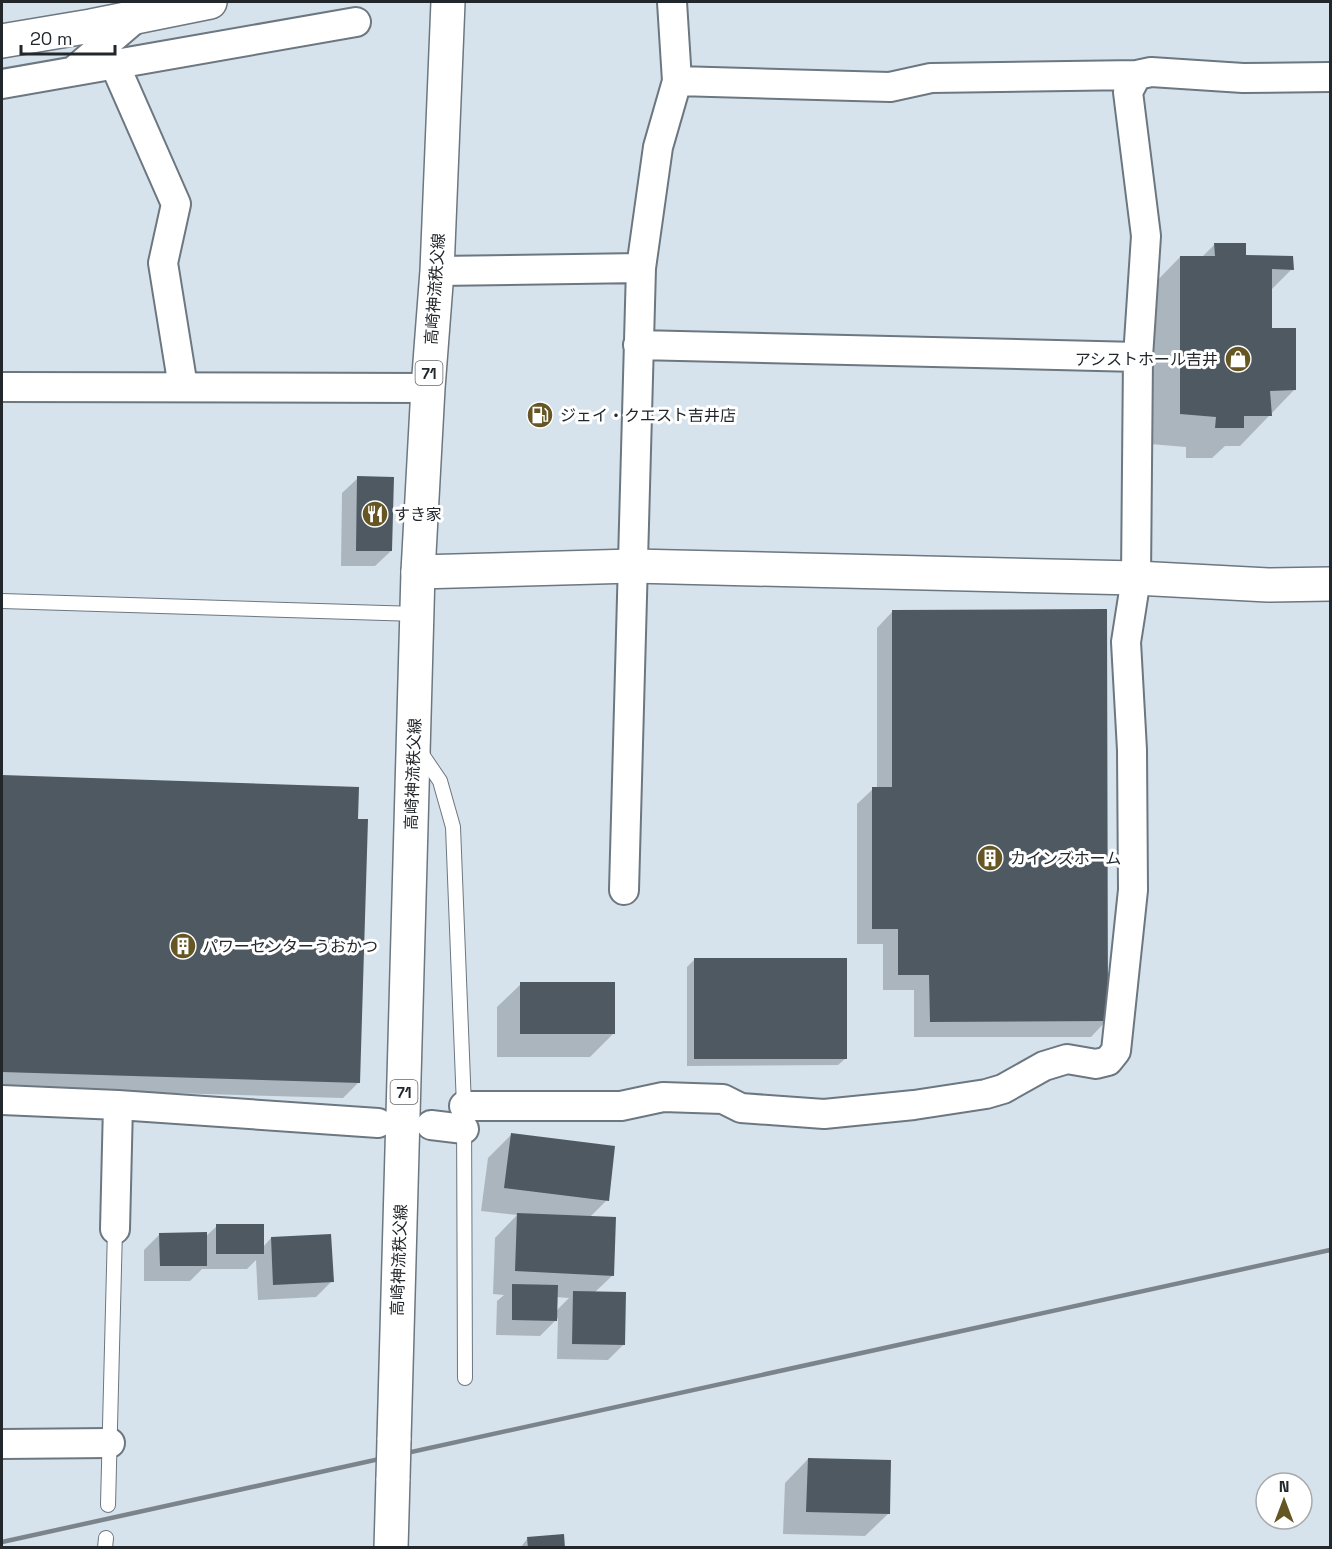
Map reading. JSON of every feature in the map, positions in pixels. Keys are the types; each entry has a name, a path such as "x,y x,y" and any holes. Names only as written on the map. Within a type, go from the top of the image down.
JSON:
{"main road":[{"path":"2,41 210,2"},
{"name":"高崎神流秩父線","path":"391,1548 418,572 437,270 448,2"},
{"path":"418,572 633,566 1136,578 1268,585 1330,584"}],"street":[{"path":"624,890 641,268 658,147 677,81 672,2"},
{"path":"72,72 138,16"},
{"path":"2,84 356,22"},
{"path":"114,63 176,204 162,263 183,387"},
{"path":"677,81 890,87 931,78 1137,75 1152,72 1243,78 1330,77"},
{"path":"431,1125 464,1118 621,1106 663,1097 723,1099 741,1108 824,1114 914,1105 986,1094 1003,1089 1044,1066 1067,1059 1096,1064 1108,1061 1116,1051 1133,890 1132,750 1126,642 1136,578 1137,357 1146,236 1128,92 1137,75"},
{"path":"437,270 641,268"},
{"path":"638,345 1137,357"},
{"path":"2,387 428,388"},
{"path":"2,1100 118,1105 378,1124"},
{"path":"115,1229 118,1105"},
{"path":"2,1444 110,1443"}],"lane":[{"path":"2,601 417,614"},
{"path":"414,744 440,782 453,827 464,1118 465,1378"},
{"path":"108,1505 115,1229"}],"building":[{"name":"アシストホール吉井","path":"1214,243 1246,243 1246,255 1293,256 1294,270 1272,269 1272,328 1296,328 1296,390 1270,391 1272,416 1244,416 1244,428 1215,428 1216,417 1180,414 1180,256 1215,256"},
{"name":"すき家","path":"357,476 394,477 392,551 356,551"},
{"name":"カインズホーム","path":"1107,609 1108,1021 930,1022 929,975 898,975 898,929 872,929 872,787 892,787 892,610"},
{"name":"パワーセンターうおかつ","path":"2,775 359,787 358,819 368,819 360,1083 2,1072"},
{"path":"694,958 847,958 847,1059 694,1059"},
{"path":"520,982 615,982 615,1034 520,1034"},
{"path":"511,1133 615,1146 609,1201 504,1188"},
{"path":"517,1213 616,1217 614,1276 515,1271"},
{"path":"216,1224 264,1224 264,1254 216,1254"},
{"path":"207,1232 207,1266 160,1266 159,1233"},
{"path":"331,1234 334,1282 273,1285 271,1237"},
{"path":"512,1284 558,1285 557,1321 512,1320"},
{"path":"573,1291 626,1292 625,1345 572,1344"},
{"path":"808,1458 891,1460 890,1514 806,1512"},
{"path":"564,1534 565,1548 528,1548 527,1537"}],"railway":[{"path":"2,1542 1330,1250"}],"place":[{"name":"アシストホール吉井","path":"1238,359"},
{"name":"ジェイ・クエスト吉井店","path":"540,415"},
{"name":"すき家","path":"375,514"},
{"name":"カインズホーム","path":"990,858"},
{"name":"パワーセンターうおかつ","path":"183,946"}]}
